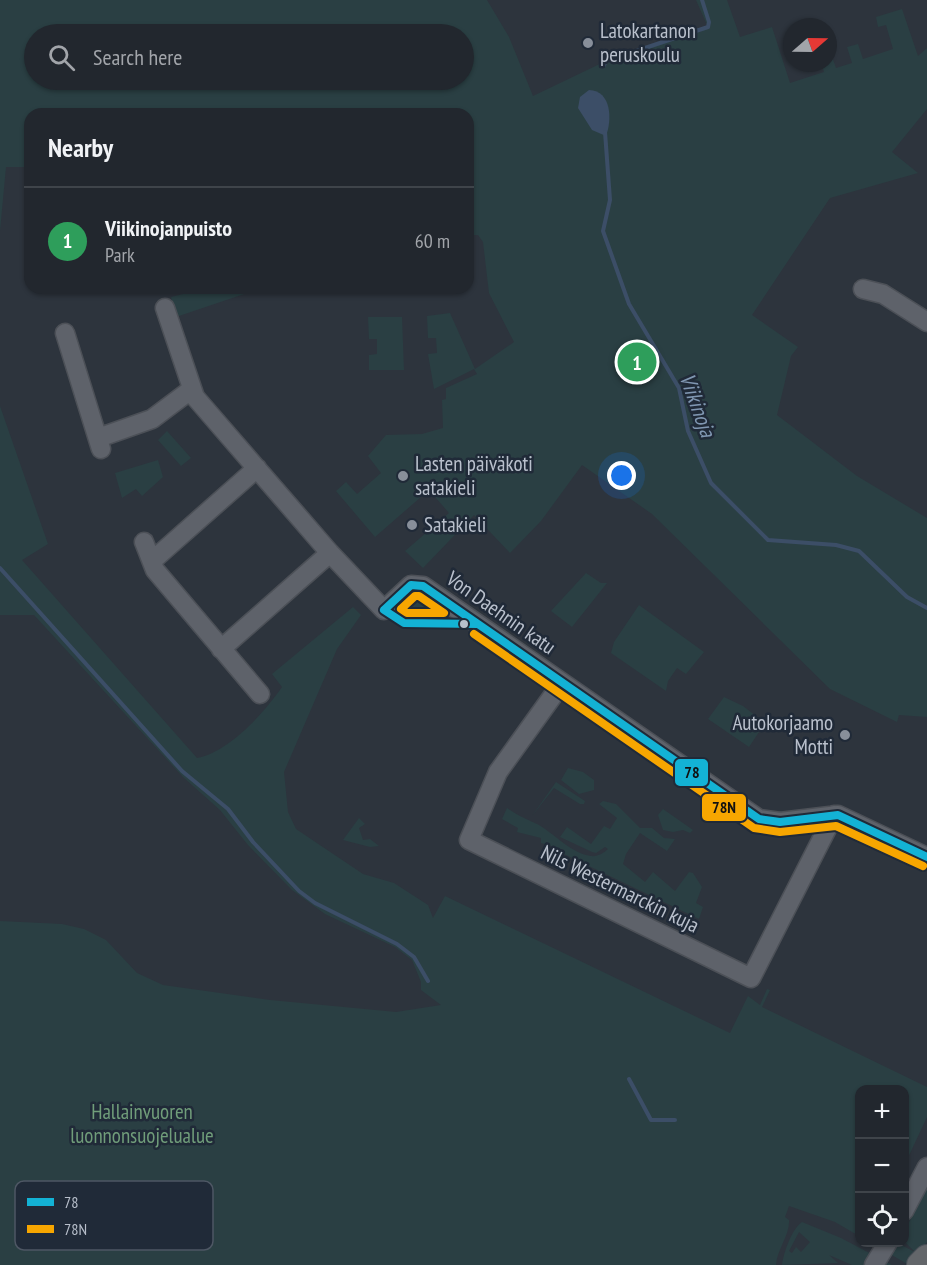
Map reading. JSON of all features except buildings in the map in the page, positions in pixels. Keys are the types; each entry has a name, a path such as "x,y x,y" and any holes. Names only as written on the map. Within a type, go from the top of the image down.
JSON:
{"highway":[{"path":"920,1265 927,1258"}],"street":[{"path":"863,288 883,294 927,322"},
{"name":"Von Daehnin katu","path":"165,308 195,397 330,553 384,610 411,585 423,586 759,819 780,822 834,815 843,816 927,856"},
{"path":"65,333 99,444 152,419 192,389"},
{"path":"152,561 257,468"},
{"path":"144,542 155,570 260,694"},
{"path":"221,649 330,553"},
{"name":"Nils Westermarckin kuja","path":"562,683 498,772 469,840 751,978 834,815"},
{"path":"909,1201 927,1167"},
{"path":"874,1265 885,1247"}],"green space":[{"path":"0,0 487,0 509,37 533,96 606,61 700,32 708,27 696,0 727,0 740,37 772,27 783,61 783,72 786,72 790,83 824,72 837,72 837,68 852,63 847,47 858,44 863,59 893,49 886,25 878,27 876,17 902,9 918,56 927,48 927,109 892,152 918,173 830,198 752,315 798,347 791,356 777,415 857,476 927,518 927,717 899,715 897,722 830,689 652,514 582,465 541,521 510,553 474,515 423,568 405,551 449,513 429,490 375,537 336,491 346,482 357,494 381,473 368,456 386,435 422,434 443,428 442,400 446,399 446,388 477,374 474,369 434,389 428,354 437,353 436,338 428,338 427,316 450,313 475,369 514,342 489,293 483,242 478,235 474,235 474,108 24,108 24,167 6,167 0,231"},
{"path":"183,294 244,294 176,317 171,297"},
{"path":"368,317 402,317 404,370 369,370 369,355 377,354 377,339 369,339"},
{"name":"Hallainvuoren luonnonsuojelualue","path":"0,406 48,544 22,560 197,758 221,748 245,730 282,687 272,674 353,607 361,615 337,649 284,772 288,812 296,829 363,874 394,883 428,905 433,918 445,896 730,1033 748,996 760,1005 767,989 770,990 762,1007 927,1087 927,1117 909,1155 909,1085 855,1085 855,1234 835,1222 789,1206 785,1217 789,1220 789,1226 776,1265 0,1265 0,921 62,924 84,929 106,940 137,973 163,985 270,1000 396,1012 441,1005 421,990 421,982 412,960 395,947 325,914 292,890 248,845 220,810 183,777 34,615 0,615"},
{"path":"167,431 191,458 181,466 158,440"},
{"path":"158,460 163,477 142,496 136,489 122,498 115,473"},
{"path":"586,573 601,583 607,583 572,627 551,611"},
{"path":"418,593 445,611 410,608 409,598"},
{"path":"639,605 704,652 686,674 677,668 668,681 666,691 611,653 614,642"},
{"path":"724,697 743,706 765,723 749,747 708,719"},
{"path":"568,768 583,772 594,780 594,790 579,794 561,780"},
{"path":"556,782 585,801 584,804 580,804 554,788 532,816"},
{"path":"603,801 616,804 640,828 652,828 664,838 675,839 667,851 640,833 626,854 623,864 645,882 653,872 675,891 689,872 693,873 702,887 696,903 703,907 699,919 564,854 564,850 541,843 541,838 517,832 518,828 502,819 507,808 537,824 576,851 596,856 608,849 605,847 596,853 592,852 560,837 567,827 591,844 604,826 610,829 617,818 599,804"},
{"path":"663,809 693,830 690,833 683,830 673,832 663,830 658,815"},
{"path":"359,818 365,824 359,828 363,840 370,839 379,846 370,847 343,840"},
{"path":"927,1188 927,1242 909,1265 878,1247 905,1247 915,1252 909,1246 909,1222"},
{"path":"802,1222 841,1238 892,1265 852,1265 829,1255 838,1263 782,1265 795,1230","holes":["799,1232 810,1242 801,1252 796,1247 792,1253 789,1251"]}],"water":[{"path":"589,90 602,95 606,101 609,122 606,136 592,130 578,108 580,97"}],"waterway":[{"name":"Viikinoja","path":"604,65 606,61 708,27 709,22 702,0"},
{"name":"Viikinoja","path":"605,132 610,200 603,231 629,304 679,388 688,431 711,483 768,540 836,545 859,551 907,597 927,608"},
{"path":"0,568 182,771 228,809 253,842 299,891 315,903 397,944 414,957 428,981"},
{"path":"629,1079 651,1120 675,1120"}],"transit line":[{"name":"78","path":"411,585 423,586 478,624 404,623 384,610 411,585"},
{"name":"78N","path":"415,596 419,596 444,613 407,613 401,609 415,596"},
{"name":"78","path":"478,624 759,819 780,822 838,815 927,857"},
{"name":"78N","path":"474,634 754,828 780,832 836,826 923,866"}],"place":[{"name":"Latokartanon peruskoulu","path":"588,43"},
{"name":"Viikinojanpuisto","path":"637,362"},
{"name":"Lasten päiväkoti satakieli","path":"403,476"},
{"name":"Satakieli","path":"412,525"},
{"name":"Autokorjaamo Motti","path":"845,735"}]}
